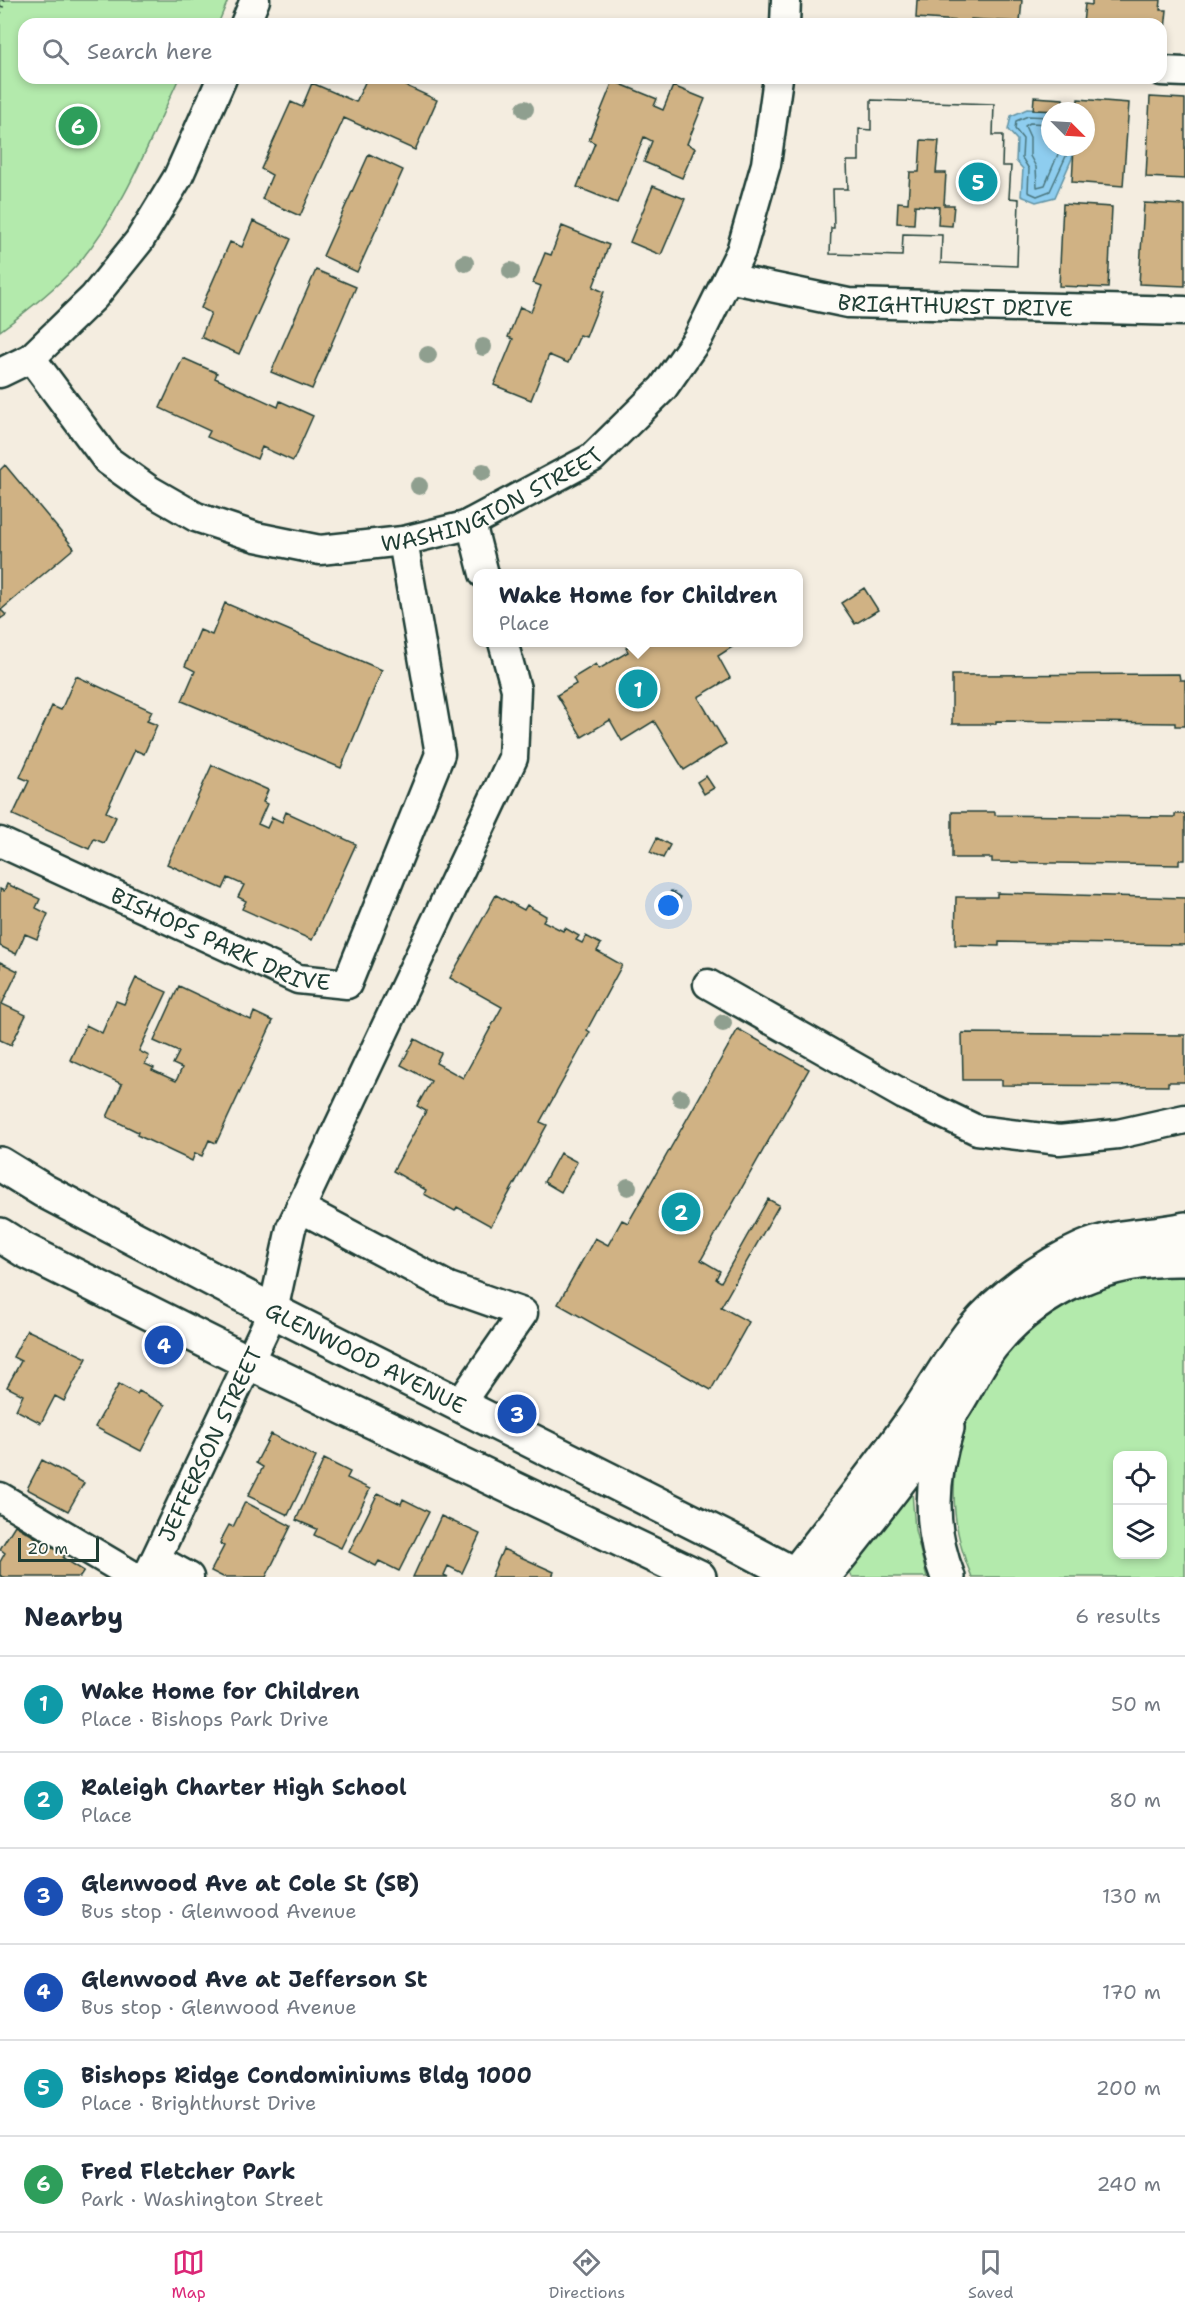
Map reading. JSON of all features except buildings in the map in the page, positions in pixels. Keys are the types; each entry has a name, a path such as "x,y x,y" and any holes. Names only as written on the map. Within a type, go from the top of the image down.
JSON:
{"main road":[{"name":"GLENWOOD AVENUE","path":"0,1164 44,1191 273,1311 802,1576"},
{"path":"802,1576 962,1346 993,1310 1049,1267 1084,1248 1119,1238 1185,1229"},
{"path":"0,1235 24,1250 248,1362 699,1577"},
{"path":"948,1577 942,1563 935,1525 933,1480 953,1409 992,1345 1010,1325 1062,1287 1115,1265 1144,1260 1185,1259"},
{"path":"802,1576 953,1409"}],"street":[{"path":"248,18 255,0"},
{"path":"785,18 786,0"},
{"path":"1167,71 1185,72"},
{"path":"0,373 31,358 94,297 139,241 178,177 219,84"},
{"name":"WASHINGTON STREET","path":"31,358 106,460 196,517 256,537 320,550 403,541 471,523 592,458 663,388 698,338 741,251 766,164 777,84"},
{"name":"BRIGHTHURST DRIVE","path":"728,278 848,303 1185,311"},
{"path":"471,523 483,569"},
{"name":"BISHOPS PARK DRIVE","path":"0,842 298,979 347,984 440,754 403,541"},
{"name":"JEFFERSON STREET","path":"146,1571 273,1311 291,1228 300,1208 513,758 516,689 504,647"},
{"path":"708,984 904,1095 977,1130 1059,1140 1118,1134 1185,1119"},
{"path":"300,1208 449,1287 523,1313 459,1405"},
{"path":"0,1497 146,1571 189,1577"}],"path":[{"path":"0,13 3,0"}],"green space":[{"path":"0,0 228,0 220,18 18,18 18,84 176,84 134,176 93,245 59,283 0,331"},
{"path":"1185,1271 1185,1577 972,1577 958,1535 954,1492 958,1450 970,1410 990,1373 1016,1339 1048,1311 1086,1288"},
{"path":"908,1491 912,1492 915,1530 927,1577 852,1577 847,1565"}],"water":[{"path":"1027,109 1041,110 1041,156 1073,156 1055,197 1036,202 1021,196 1023,169 1016,161 1017,140 1008,130 1011,116"}],"place":[{"name":"Fred Fletcher Park","path":"78,126"},
{"name":"Bishops Ridge Condominiums Bldg 1000","path":"978,182"},
{"name":"Wake Home for Children","path":"638,689"},
{"name":"Raleigh Charter High School","path":"681,1212"},
{"name":"Glenwood Ave at Jefferson St","path":"164,1345"},
{"name":"Glenwood Ave at Cole St (SB)","path":"517,1414"}]}
